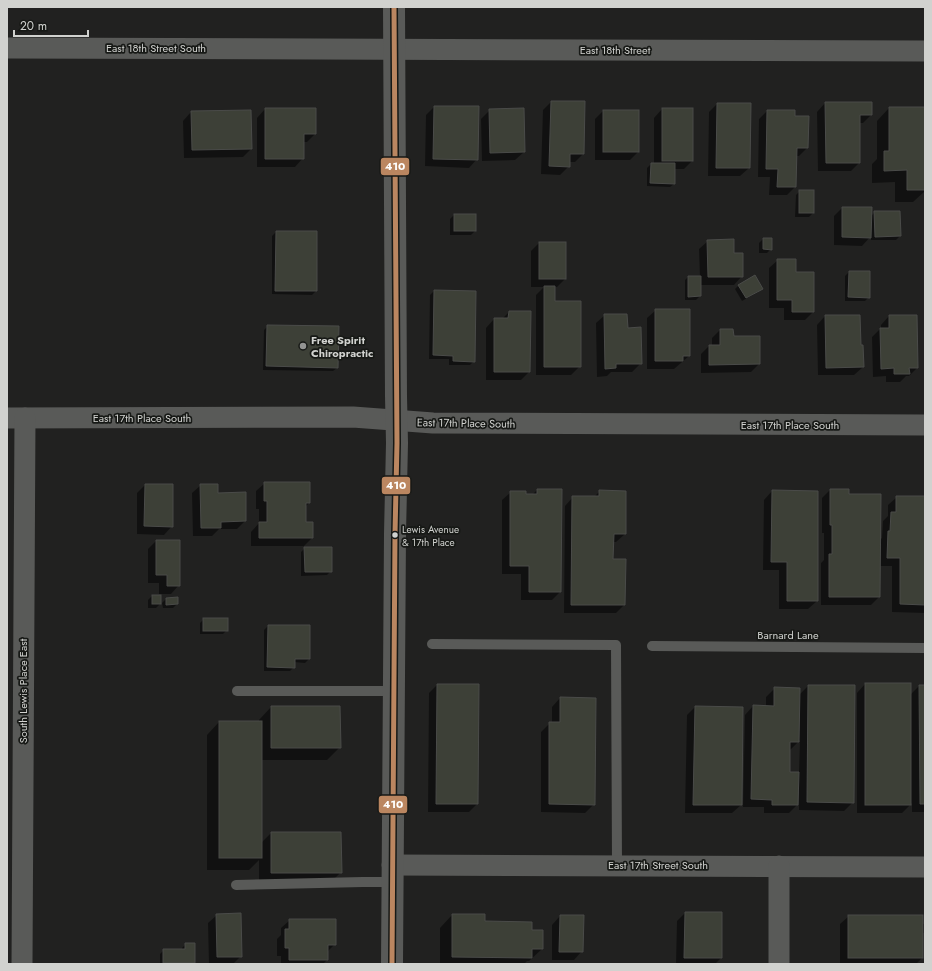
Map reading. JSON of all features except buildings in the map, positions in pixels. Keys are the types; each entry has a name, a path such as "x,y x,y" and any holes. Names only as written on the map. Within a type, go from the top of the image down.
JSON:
{"main road":[{"path":"392,964 397,421 394,7"}],"street":[{"name":"East 18th Street South","path":"7,48 305,49"},
{"name":"East 18th Street","path":"305,49 925,51"},
{"name":"East 17th Place South","path":"16,418 353,417 433,423 925,425"},
{"name":"South Lewis Place East","path":"16,418 22,964"},
{"name":"East 17th Street South","path":"392,874 617,865 925,867"},
{"path":"779,866 779,964"}],"lane":[{"path":"432,644 616,645 617,865"},
{"name":"Barnard Lane","path":"652,646 925,648"},
{"path":"237,691 394,691"},
{"path":"236,885 363,882 392,874"}],"transit line":[{"name":"410","path":"392,964 397,443 394,7"}],"place":[{"name":"Free Spirit Chiropractic","path":"303,346"},
{"name":"Lewis Avenue & 17th Place","path":"395,535"}]}
